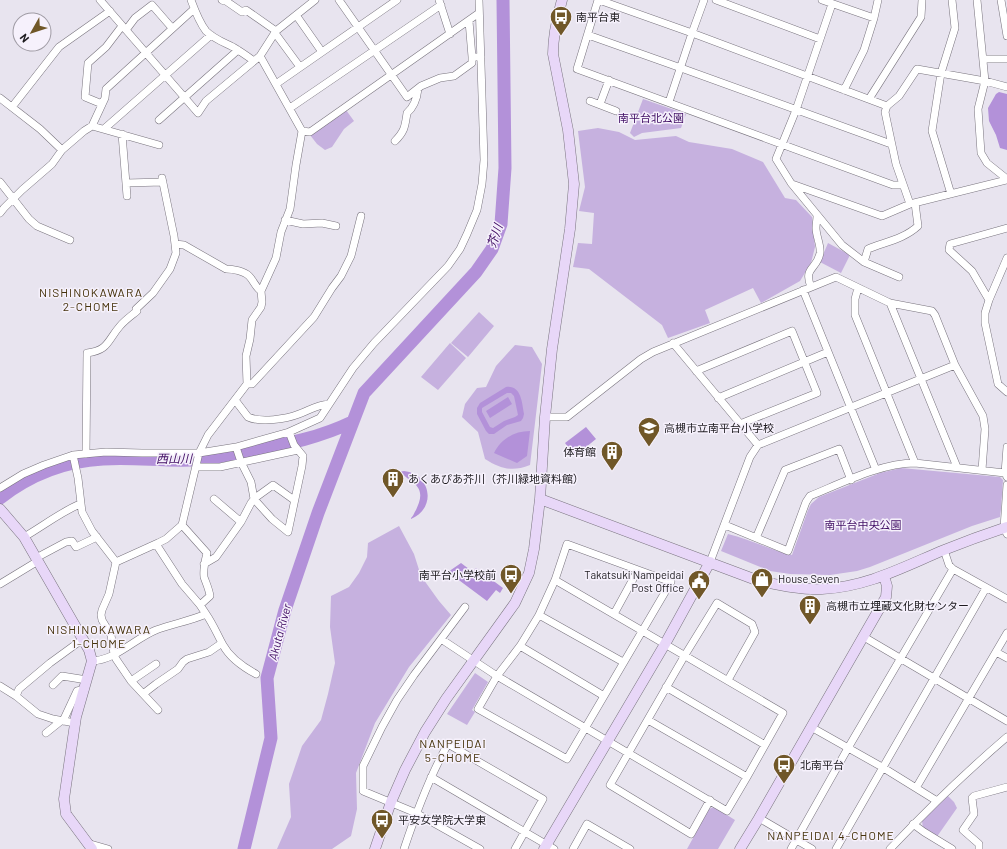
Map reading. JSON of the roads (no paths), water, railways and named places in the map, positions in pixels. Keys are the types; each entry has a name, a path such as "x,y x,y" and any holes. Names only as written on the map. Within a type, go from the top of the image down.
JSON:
{"street":[{"path":"100,0 198,113 206,101 260,56 275,32 315,0"},
{"path":"190,0 202,24 211,35 254,61"},
{"path":"222,0 226,1 242,12 246,10 275,32 300,68"},
{"path":"276,84 397,0"},
{"path":"0,488 44,465 86,454 106,452 199,454 236,447 289,433 320,418 353,368 374,343 448,266 468,234 477,210 482,184 484,160 479,0"},
{"path":"375,849 391,802 405,770 425,732 446,699 515,603 529,574 534,549 540,499 545,417 552,349 570,229 574,184 568,130 553,54 556,20 562,0"},
{"path":"887,106 599,0 577,69 893,184 903,185"},
{"path":"669,102 704,0"},
{"path":"716,0 820,39"},
{"path":"822,0 874,18"},
{"path":"844,90 864,50 878,0"},
{"path":"869,99 921,17 922,0"},
{"path":"951,194 932,131 940,73 955,28 952,0"},
{"path":"976,0 985,81 978,109 981,153 987,163 1007,179"},
{"path":"1001,0 1007,36"},
{"path":"343,2 358,27 408,97 418,89 440,78 454,76 472,63 469,21"},
{"path":"290,108 440,3 450,34"},
{"path":"832,4 784,144 776,159 791,183 842,245 864,262 899,277"},
{"path":"102,104 85,97 88,63 135,18 152,5 172,28"},
{"path":"0,214 32,180 52,164 62,150 92,126 102,104 106,89 194,9"},
{"path":"12,107 59,47 110,11"},
{"path":"302,131 310,132 479,13"},
{"path":"296,15 322,52"},
{"path":"104,129 211,35"},
{"path":"588,35 891,144"},
{"path":"159,120 238,50"},
{"path":"116,562 166,539 182,525 199,454 208,435 247,384 246,356 252,320 261,307 261,291 276,258 281,232 290,209 302,131 260,56"},
{"path":"472,57 481,56"},
{"path":"983,59 1007,59"},
{"path":"864,262 868,249 898,239 918,226 913,204 903,185 891,144 885,114 887,106 899,96 917,69 985,81 1007,87"},
{"path":"600,104 609,80"},
{"path":"395,141 402,134 405,128 407,113 417,98 418,89"},
{"path":"0,98 40,129 62,150"},
{"path":"590,101 616,111"},
{"path":"92,126 159,145"},
{"path":"122,134 127,196"},
{"path":"791,183 882,216 913,204 1007,179"},
{"path":"86,454 87,353 96,352 104,348 126,319 137,311 136,308 153,293 170,269 176,253 163,180 126,183"},
{"path":"0,182 29,219 37,226 70,240"},
{"path":"247,384 252,384 314,317 341,276 351,256 361,216"},
{"path":"811,287 807,277 816,263 820,253 816,228 817,216"},
{"path":"286,220 303,224 322,223 336,226"},
{"path":"989,300 972,271 950,250 950,244 1007,228"},
{"path":"175,244 184,245 226,269 247,274 257,289 261,291"},
{"path":"1007,258 985,313 985,323 998,384 1007,392"},
{"path":"545,417 567,418 653,352 836,277 890,304 932,311 936,315 955,365 981,410 984,419 985,429 982,470"},
{"path":"858,288 854,304 854,316 915,463"},
{"path":"803,290 876,470"},
{"path":"890,304 957,467"},
{"path":"696,371 792,331 817,393 740,424"},
{"path":"673,343 758,445"},
{"path":"718,398 828,352"},
{"path":"431,777 524,832 548,848 607,741 665,644 710,562 750,457 758,445 955,365"},
{"path":"235,400 248,417 259,419 284,418 298,415 318,405 329,404"},
{"path":"236,447 241,462 251,482 254,499 272,520 288,532 303,456 296,447 289,433"},
{"path":"196,467 220,466 241,462 296,447"},
{"path":"725,525 788,551 806,502 810,496 895,464 915,463 957,467 1006,475 1007,447"},
{"path":"756,538 785,470 839,449 851,480"},
{"path":"73,457 76,468 80,504 87,523 116,562 109,594 101,615 102,620 111,635 114,654 132,681 158,710"},
{"path":"540,499 759,581 785,587 822,589 859,584 884,576 944,550 1006,530 1007,485"},
{"path":"204,564 216,557 241,522 254,499 272,486 294,500"},
{"path":"214,499 241,522"},
{"path":"24,537 54,520 67,510 80,504"},
{"path":"0,509 24,537 89,650 92,661 75,723 64,799 66,814 86,845 108,849"},
{"path":"182,525 207,553 204,564 204,577 210,590 210,596 200,604"},
{"path":"0,584 66,542 72,541 76,547 97,537"},
{"path":"156,544 182,584 200,604 213,624 222,643 238,663 256,674"},
{"path":"567,544 638,570 671,582 566,759 478,709 497,676 520,646 539,615 555,580 567,544"},
{"path":"944,550 949,565 953,569 1007,599"},
{"path":"791,849 848,748 953,569"},
{"path":"614,614 638,570"},
{"path":"740,849 886,597 887,586 884,576"},
{"path":"440,639 497,676 585,729 629,753 727,811 783,713 555,580"},
{"path":"836,849 986,588"},
{"path":"710,800 691,834 610,785 666,687 717,603 752,624 755,632 728,680"},
{"path":"465,607 440,639 397,700 382,727 363,766 363,791 416,813 480,849"},
{"path":"92,661 99,661 114,654 155,630 192,620 206,614"},
{"path":"539,615 623,662"},
{"path":"916,788 1007,633"},
{"path":"864,637 1007,721"},
{"path":"16,696 19,689 50,663 83,639"},
{"path":"143,694 178,669 187,659 209,652 222,643"},
{"path":"520,646 604,696"},
{"path":"996,652 1007,658"},
{"path":"132,681 156,664"},
{"path":"53,685 62,676 86,685"},
{"path":"46,733 62,721 77,691 86,685"},
{"path":"0,686 16,696 38,714 75,723"},
{"path":"666,687 765,744"},
{"path":"648,720 747,777"},
{"path":"811,727 882,767 937,801"},
{"path":"890,849 913,824 970,768 1007,737"},
{"path":"404,849 416,813 431,777 448,744 543,799 515,849"},
{"path":"979,849 979,844 963,830 974,814 972,798 974,796 1007,787"},
{"path":"759,818 812,849"},
{"path":"573,849 587,824 630,849"},
{"path":"913,824 952,849"}],"waterway":[{"name":"芥川","path":"244,849 271,738 267,678 285,610 318,513 364,393 476,272 492,249 501,224 505,168 503,0"},
{"name":"西山川","path":"0,498 24,482 48,470 61,466 89,460 180,460 215,457 304,439 328,432 352,422"}],"place":[{"name":"南平台東","path":"561,36"},
{"name":"高槻市立南平台小学校","path":"649,448"},
{"name":"体育館","path":"612,472"},
{"name":"あくあぴあ芥川（芥川緑地資料館）","path":"393,498"},
{"name":"南平台小学校前","path":"511,594"},
{"name":"House Seven","path":"762,598"},
{"name":"Takatsuki Nampeidai Post Office","path":"699,600"},
{"name":"高槻市立埋蔵文化財センター","path":"810,626"},
{"name":"北南平台","path":"784,784"},
{"name":"平安女学院大学東","path":"382,840"}],"district":[{"name":"NISHINOKAWARA 2-CHOME","path":"91,300"},
{"name":"NISHINOKAWARA 1-CHOME","path":"99,637"},
{"name":"NANPEIDAI 5-CHOME","path":"453,751"},
{"name":"NANPEIDAI 4-CHOME","path":"831,836"}],"park label":[{"name":"南平台北公園","path":"651,118"},
{"name":"南平台中央公園","path":"863,525"}],"water label":[{"name":"Akuta River","path":"280,632"}]}
